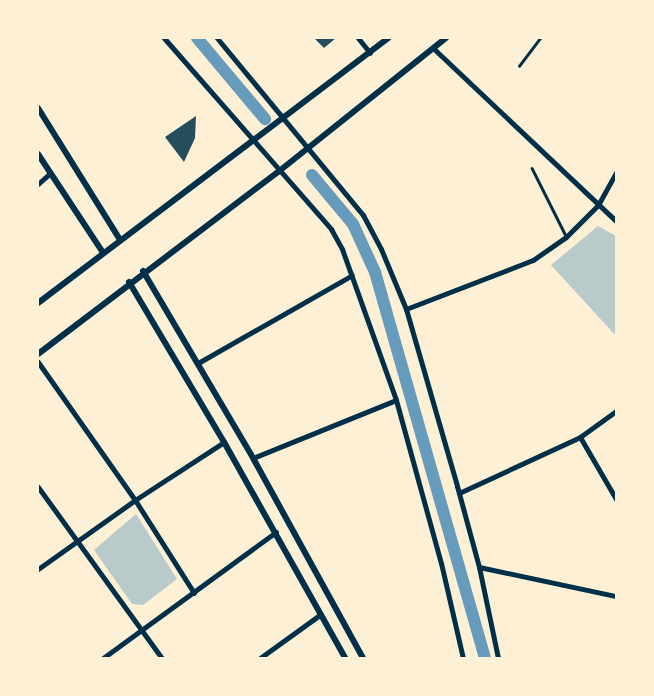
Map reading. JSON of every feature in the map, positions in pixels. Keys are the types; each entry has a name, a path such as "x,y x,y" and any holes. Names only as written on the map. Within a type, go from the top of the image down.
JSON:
{"street":[{"path":"164,38 278,172 331,229 352,275 396,400 442,563 463,658"},
{"path":"217,38 309,147 363,215 406,309 479,567 498,658"},
{"path":"358,38 370,52"},
{"path":"38,303 119,238 284,118 388,38"},
{"path":"38,354 143,271 278,172 446,38"},
{"path":"433,48 616,221"},
{"path":"38,108 119,238"},
{"path":"38,154 49,174 102,251"},
{"path":"406,309 533,260 566,237 598,206 616,173"},
{"path":"38,184 49,174"},
{"path":"143,271 198,363 363,658"},
{"path":"198,363 352,275"},
{"path":"129,282 276,532 345,658"},
{"path":"38,362 135,500 194,593"},
{"path":"252,458 396,400"},
{"path":"458,492 580,437 616,411"},
{"path":"580,437 616,499"},
{"path":"38,569 135,500 224,442"},
{"path":"38,487 162,658"},
{"path":"103,658 276,532"},
{"path":"479,567 616,596"},
{"path":"260,658 322,614"}],"lane":[{"path":"519,66 540,38"},
{"path":"532,168 566,237"}],"shaded area":[{"path":"598,226 616,236 616,336 551,265"},
{"path":"136,514 177,579 143,605 132,604 94,550"}],"building":[{"path":"314,38 336,38 324,48"},
{"path":"196,116 195,138 184,162 165,137"}],"waterway":[{"path":"197,38 265,119"},
{"path":"312,175 353,224 375,272 485,658"}]}
